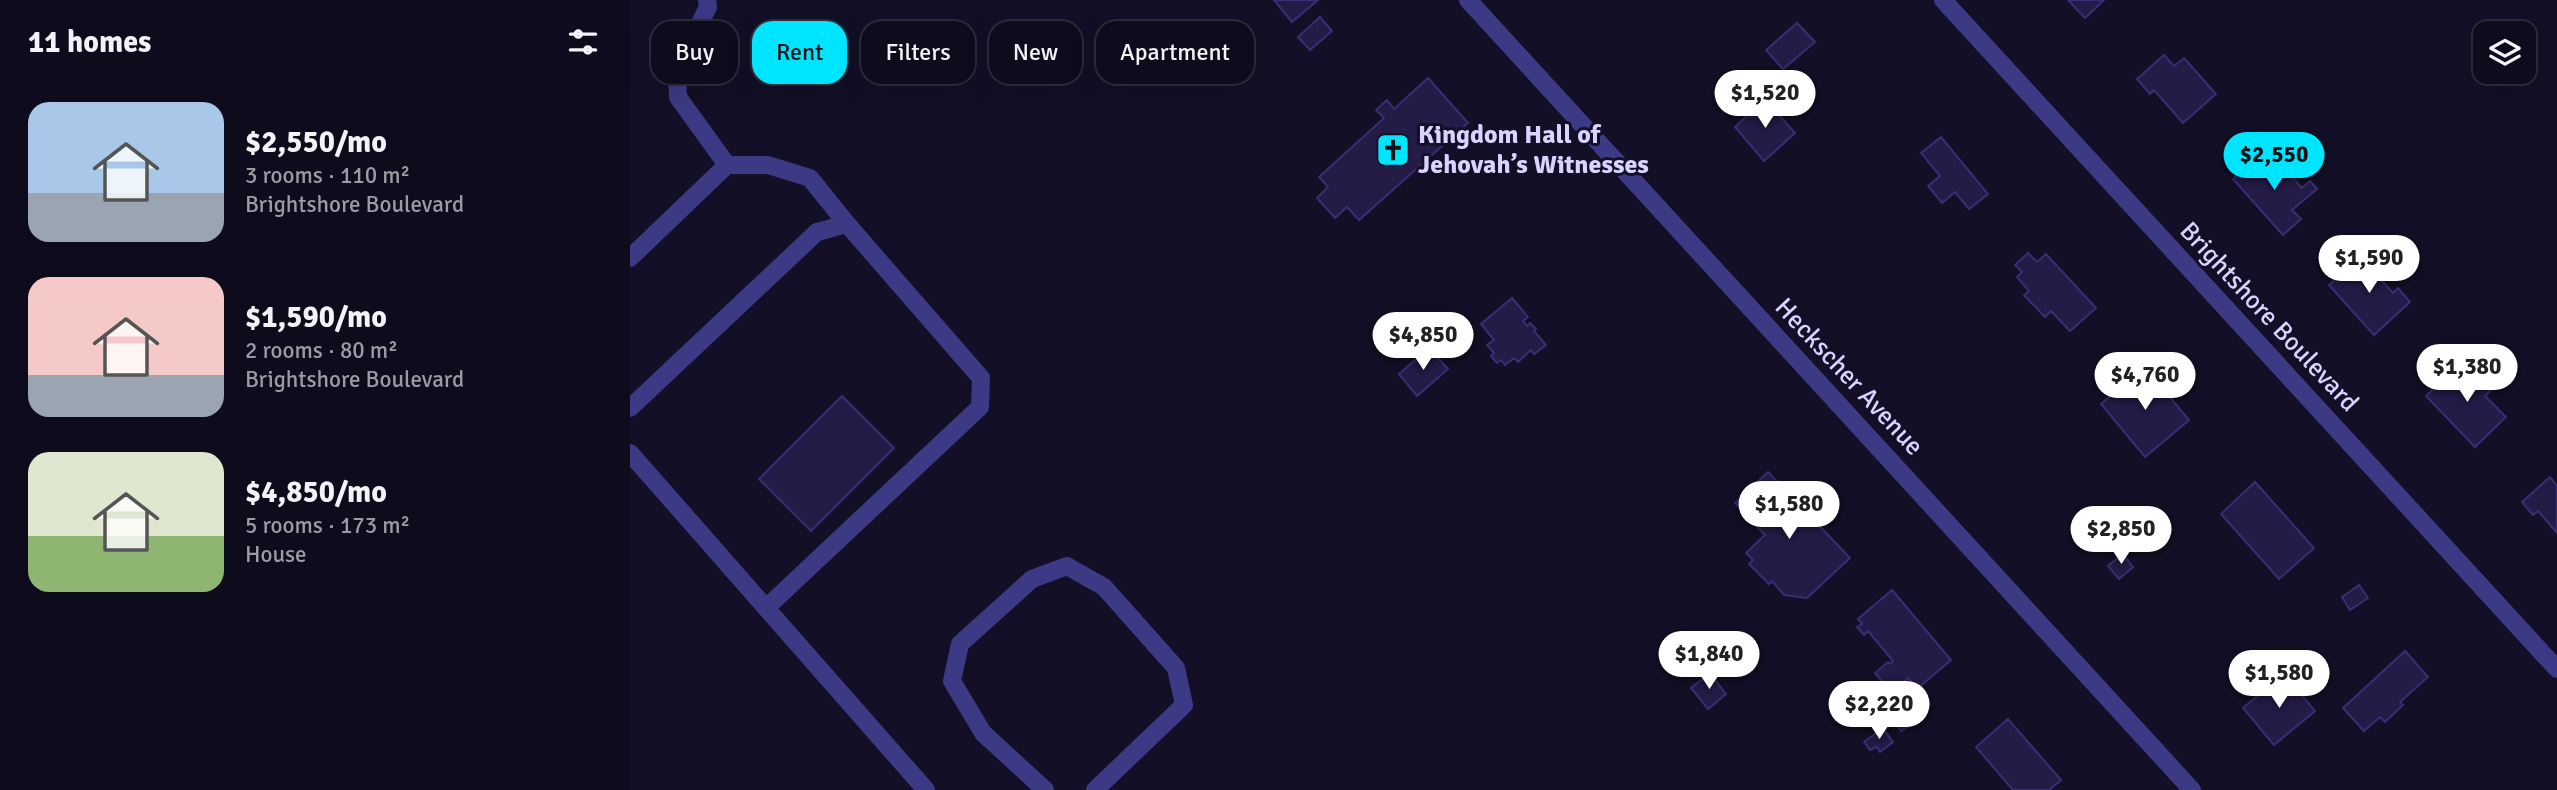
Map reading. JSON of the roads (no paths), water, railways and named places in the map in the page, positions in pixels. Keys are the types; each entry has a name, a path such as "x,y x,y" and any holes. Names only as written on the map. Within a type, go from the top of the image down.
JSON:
{"street":[{"path":"706,0 708,7 677,69 678,97 727,165"},
{"name":"Heckscher Avenue","path":"1468,0 2192,790"},
{"name":"Brightshore Boulevard","path":"1942,0 2557,669"},
{"path":"630,258 727,165 768,165 810,178 981,377 980,407 766,608"},
{"path":"630,408 817,232 847,224"},
{"path":"630,453 926,790"},
{"path":"1045,790 983,733 952,681 960,645 1032,579 1067,566 1104,587 1176,668 1184,705 1094,790"}],"place":[{"name":"Kingdom Hall of Jehovah’s Witnesses","path":"1393,150"}]}
